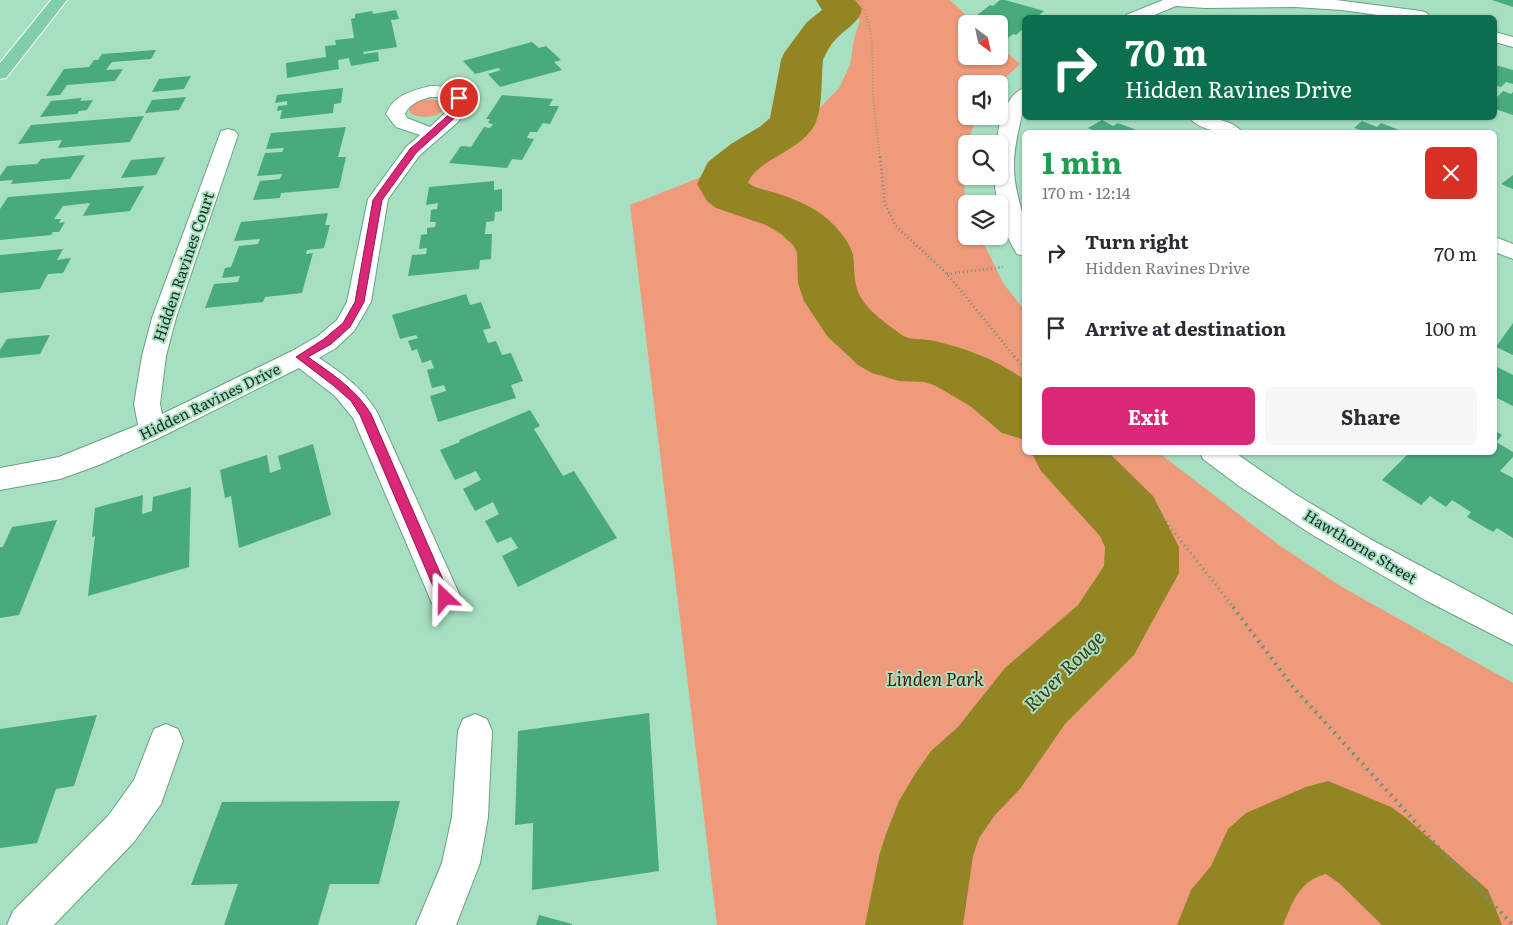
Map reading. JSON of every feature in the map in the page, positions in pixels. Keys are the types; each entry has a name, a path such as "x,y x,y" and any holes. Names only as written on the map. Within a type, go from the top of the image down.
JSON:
{"main road":[{"path":"0,74 59,0"}],"street":[{"path":"1139,15 1176,0 1196,3 1237,1 1296,2 1406,15"},
{"path":"1377,0 1418,15"},
{"path":"1497,38 1513,42"},
{"path":"1022,96 1018,100 1008,127 1004,147 1003,175 1022,244"},
{"path":"1204,120 1228,130"},
{"name":"Hidden Ravines Drive","path":"0,479 21,477 60,468 89,458 152,430 301,357 327,342 346,325 359,302 378,200 413,151 433,133"},
{"name":"Hidden Ravines Court","path":"152,430 147,404 154,356 164,318 228,135"},
{"path":"1497,245 1513,252"},
{"path":"301,357 344,388 355,398 365,414 445,598"},
{"name":"Hawthorne Street","path":"1217,455 1288,504 1402,574 1513,631"},
{"path":"436,925 461,863 470,816 475,731"},
{"path":"27,925 121,829 148,791 166,742"}],"path":[{"path":"859,0 868,16 873,54 873,92 885,204 896,226 947,274 964,298 1022,365"},
{"path":"947,274 1005,267"},
{"path":"1104,455 1156,509 1204,568 1293,687 1406,813 1512,925"}],"green space":[{"name":"Linden Park","path":"835,0 950,0 966,15 958,15 958,65 1008,65 1008,54 1020,64 1008,75 958,75 958,125 974,125 970,135 958,135 958,185 964,185 964,195 958,195 958,245 984,245 1003,283 1022,307 1022,455 1162,455 1279,545 1342,587 1513,683 1513,925 717,925 630,205 737,163 771,139 814,114 839,88 850,65 854,39 860,20 845,6"},
{"path":"432,99 444,102 446,106 444,110 436,115 426,117 411,114 409,110 416,102"}],"building":[{"path":"1000,0 1005,0 1044,11 1039,15 1022,15 1022,30 1016,35 1013,34 1008,38 1008,15 977,15 990,5 993,6"},
{"path":"1492,0 1513,0 1513,7"},
{"path":"396,10 399,19 391,20 397,47 363,52 364,54 378,52 379,61 351,66 349,58 338,60 339,69 287,78 286,63 326,57 325,46 336,45 335,40 354,38 351,19 355,18 355,14 372,11 373,14"},
{"path":"532,42 539,48 546,46 561,60 554,62 562,70 500,87 488,74 501,70 498,68 475,74 463,61"},
{"path":"156,50 151,59 112,62 106,70 123,69 115,81 67,85 60,95 46,96 64,69 89,67 102,54"},
{"path":"1497,66 1513,70 1513,84 1506,82 1501,87 1497,86"},
{"path":"191,76 184,89 152,92 159,79"},
{"path":"343,88 341,103 334,104 333,113 280,119 282,110 277,111 278,106 287,105 287,101 275,103 277,95"},
{"path":"1503,91 1511,94 1513,92 1513,115 1497,110 1497,97"},
{"path":"502,95 553,99 549,106 559,106 550,124 543,123 537,132 530,132 527,138 534,139 522,160 512,159 507,168 449,163 461,146 471,147 484,127 490,128 493,124 488,123 490,119 486,119"},
{"path":"186,97 179,110 145,113 152,100"},
{"path":"82,98 80,101 93,100 87,110 79,111 77,114 40,117 51,101"},
{"path":"144,116 130,142 58,148 62,140 18,144 31,125"},
{"path":"1102,120 1113,126 1118,123 1137,130 1092,130 1088,128"},
{"path":"1362,121 1377,127 1381,123 1399,130 1360,130 1354,128"},
{"path":"346,127 338,157 346,157 339,188 281,193 280,198 253,200 260,181 280,179 282,174 257,176 265,153 282,152 284,148 266,149 271,133"},
{"path":"85,155 70,179 11,184 13,180 0,181 0,176 7,166 37,164 41,159"},
{"path":"165,157 156,175 121,178 131,160"},
{"path":"1513,175 1513,189 1501,184"},
{"path":"494,181 494,190 502,189 502,211 495,212 494,221 486,222 485,234 492,234 491,259 480,260 479,269 408,276 412,255 426,254 427,248 419,249 421,235 427,234 427,228 435,227 436,222 430,222 431,210 437,209 438,203 426,205 429,187"},
{"path":"144,186 130,211 83,216 90,203 63,206 54,219 61,219 59,223 65,222 59,232 53,232 51,235 0,240 0,209 8,197"},
{"path":"328,213 325,225 330,225 324,248 307,250 306,254 313,253 302,293 265,297 263,302 205,308 214,284 238,282 240,276 222,278 225,268 231,267 239,246 258,244 260,239 234,241 241,222"},
{"path":"63,249 57,260 71,258 63,273 48,274 40,289 0,293 0,255"},
{"path":"466,294 470,305 481,302 491,328 483,330 488,343 496,341 502,355 511,353 523,381 511,385 516,398 438,422 430,396 446,391 444,385 432,388 427,370 434,368 431,360 422,363 417,349 412,351 408,341 418,338 416,335 400,339 392,315"},
{"path":"1513,323 1513,355 1497,347"},
{"path":"50,335 40,354 0,358 0,350 7,339"},
{"path":"1497,367 1513,375 1513,406 1497,398"},
{"path":"530,410 540,426 534,429 563,476 574,471 617,538 518,587 502,556 518,548 511,537 497,543 485,521 499,514 493,502 475,511 463,489 481,480 476,471 455,480 440,450"},
{"path":"1497,432 1502,435 1497,441"},
{"path":"1497,443 1513,452 1513,457 1500,471 1513,478 1513,538 1497,528 1493,532 1467,517 1471,512 1452,500 1446,507 1430,496 1421,505 1382,480 1407,455 1497,455"},
{"path":"313,444 331,515 239,548 231,496 225,498 220,470 267,455 270,473 281,469 278,456"},
{"path":"191,487 189,567 88,596 95,536 92,537 95,508 143,495 142,514 152,511 153,497"},
{"path":"57,520 19,615 0,618 0,547 3,547 12,527"},
{"path":"649,713 659,871 532,890 533,823 515,825 518,731"},
{"path":"97,715 74,786 56,789 37,843 0,848 0,729"},
{"path":"400,801 379,884 330,884 318,925 224,925 238,884 191,885 222,802"},
{"path":"539,915 572,924 572,925 536,925"}],"waterway":[{"name":"River Rouge","path":"835,0 842,9 841,14 821,31 802,60 792,123 778,136 748,154 726,173 722,184 725,190 739,200 785,214 800,223 813,235 825,253 825,276 829,291 837,308 860,334 880,350 893,358 931,362 958,370 993,389 1022,413"},
{"name":"River Rouge","path":"914,925 926,856 932,834 947,806 963,783 989,758 1035,696 1106,630 1141,573 1142,547 1127,517 1068,455"},
{"name":"River Rouge","path":"1226,925 1245,900 1261,862 1279,846 1306,833 1328,827 1358,840 1372,850 1453,925"}],"route":[{"path":"445,598 365,414 355,398 301,357 327,342 346,325 359,302 378,200 413,151 458,111 461,103 459,98"}]}
